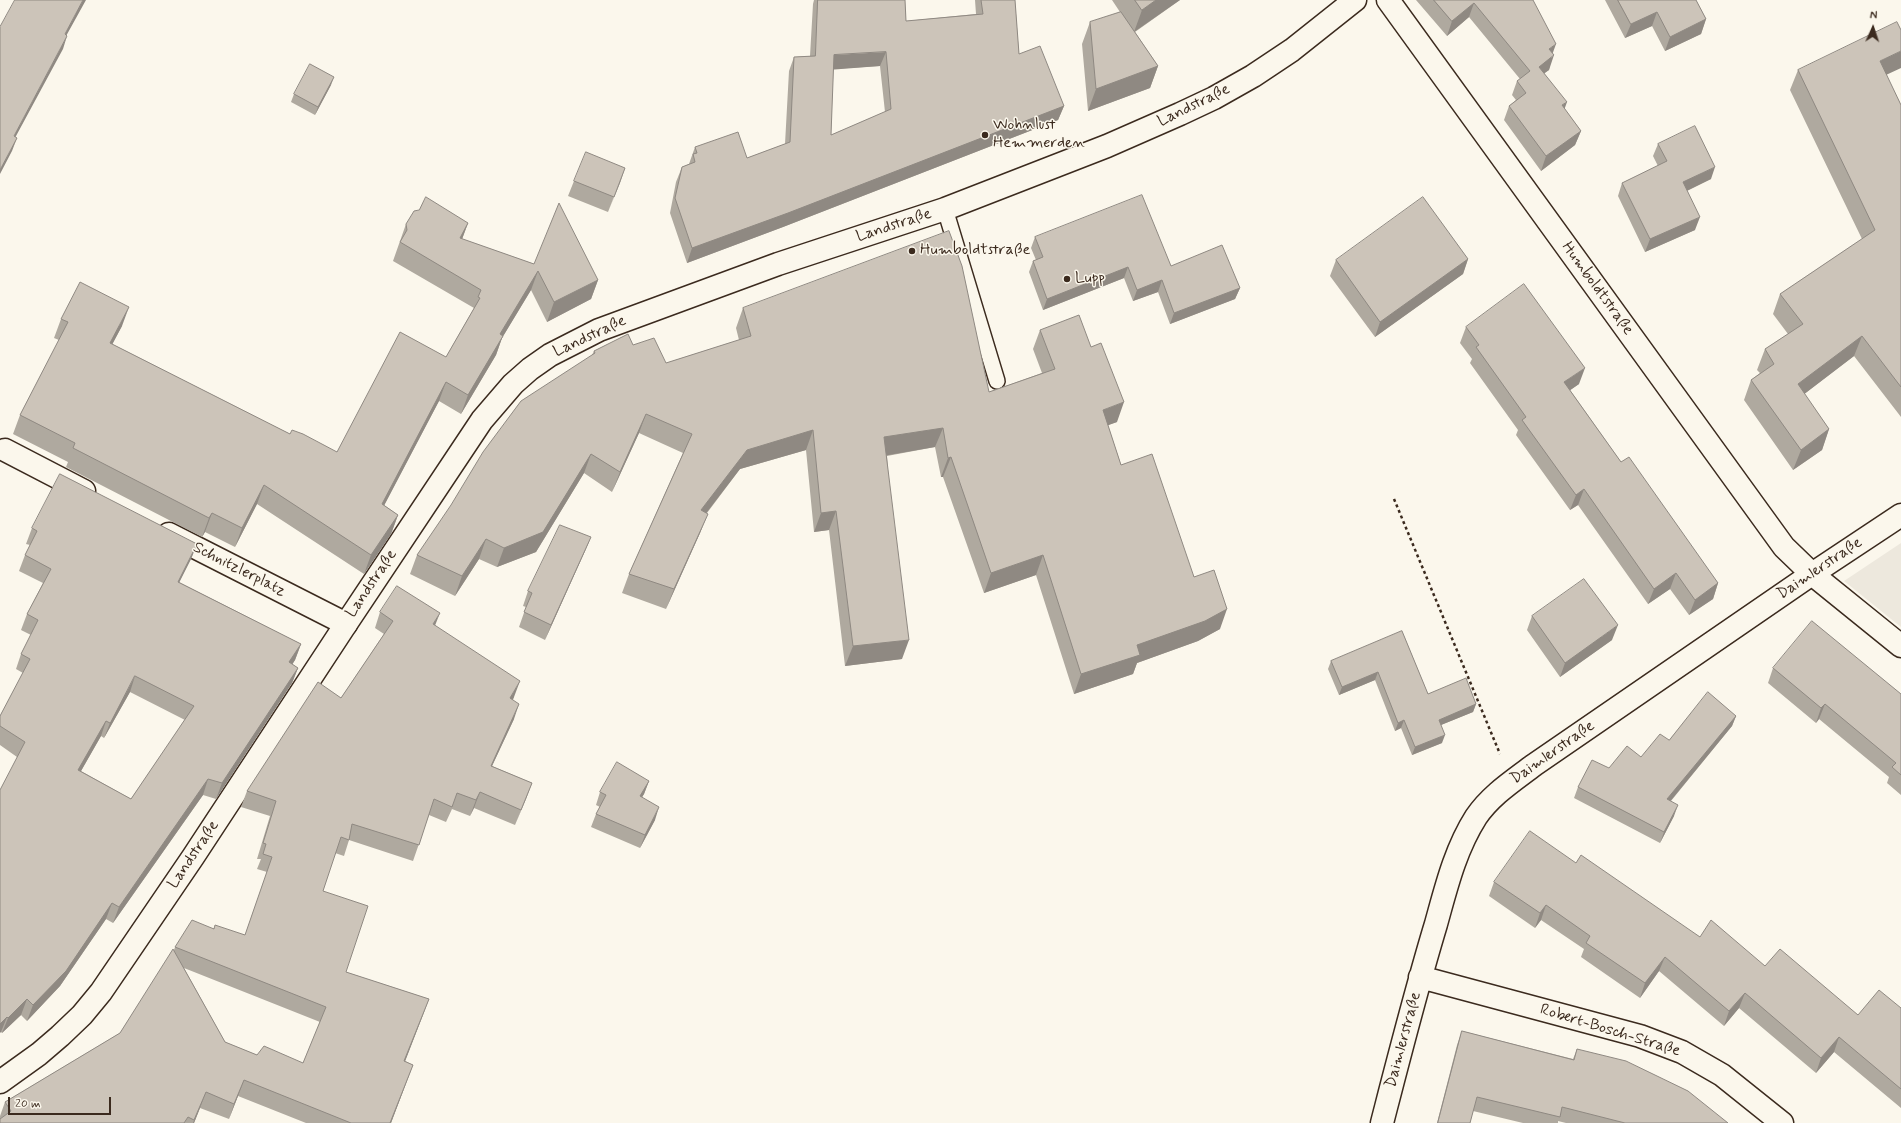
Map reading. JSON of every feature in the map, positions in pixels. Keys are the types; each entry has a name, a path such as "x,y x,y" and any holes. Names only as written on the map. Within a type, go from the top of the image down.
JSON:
{"street":[{"name":"Landstraße","path":"0,1082 34,1058 60,1036 101,992 193,858 482,420 513,384 550,355 599,330 778,264 945,209 1107,146 1214,98 1292,50 1355,0"},
{"name":"Humboldtstraße","path":"1388,0 1784,547 1812,574 1901,646"},
{"path":"5,450 104,501"},
{"name":"Daimlerstraße","path":"1382,1123 1420,977 1455,859 1477,816 1487,804 1512,782 1812,574 1901,515"},
{"name":"Schnitzlerplatz","path":"154,526 346,624"},
{"name":"Robert-Bosch-Straße","path":"1420,977 1640,1036 1675,1049 1722,1075 1782,1123"}],"lane":[{"path":"945,209 997,381"}],"path":[{"path":"1394,499 1512,782"}],"shaded area":[{"path":"1901,543 1901,627 1844,581"}],"building":[{"path":"15,0 83,0 65,34 67,36 14,136 17,138 0,170 0,27"},
{"path":"818,0 905,0 906,21 983,14 981,0 1015,0 1019,54 1040,46 1064,106 788,213 692,248 675,198 682,167 695,162 693,154 697,153 695,147 738,132 747,158 790,142 794,57 815,56","holes":["886,52 891,109 831,135 834,55"]},
{"path":"1135,0 1156,0 1142,10"},
{"path":"1434,0 1533,0 1556,44 1549,49 1554,55 1539,67 1567,102 1562,105 1581,131 1546,156 1509,106 1526,93 1517,81 1530,71 1474,3 1452,21"},
{"path":"1618,0 1696,0 1706,19 1670,37 1657,12 1631,24"},
{"path":"1121,12 1158,66 1096,89 1090,22"},
{"path":"1897,22 1901,30 1901,51 1880,61 1901,105 1901,387 1862,336 1798,384 1829,429 1801,450 1751,380 1774,364 1765,349 1803,324 1780,294 1875,230 1798,70"},
{"path":"310,64 334,77 318,107 294,94"},
{"path":"1695,126 1715,167 1683,182 1700,217 1650,239 1622,183 1667,161 1658,144"},
{"path":"586,152 625,168 614,197 574,181"},
{"path":"1142,195 1171,266 1222,245 1240,288 1174,313 1162,280 1137,290 1128,267 1047,299 1033,261 1043,257 1035,237"},
{"path":"426,197 468,223 460,238 534,264 559,203 598,280 554,302 538,271 500,334 503,336 468,395 446,382 382,504 398,515 371,555 264,485 242,528 212,513 209,518 73,448 75,443 20,415 68,322 61,319 80,282 129,307 110,343 290,434 292,430 303,434 337,452 400,332 446,357 480,298 478,297 481,290 400,242 407,230 406,224 414,211 419,210"},
{"path":"1423,197 1468,259 1380,322 1336,260"},
{"path":"949,231 962,266 989,392 1055,369 1040,330 1079,315 1091,347 1101,343 1124,402 1103,410 1121,465 1152,454 1194,577 1214,570 1227,609 1205,621 1137,645 1140,655 1081,674 1043,555 991,573 951,457 948,458 943,428 884,437 909,640 853,646 836,511 821,513 813,430 747,450 701,510 708,514 674,589 629,574 692,434 646,414 620,472 591,454 543,532 504,548 486,539 462,576 417,555 451,505 483,452 521,401 595,353 594,351 628,334 633,345 654,338 666,363 751,336 743,308"},
{"path":"1524,284 1585,368 1564,382 1621,462 1629,457 1718,583 1695,600 1676,573 1654,589 1584,489 1576,495 1522,420 1526,417 1476,347 1479,345 1466,327"},
{"path":"60,474 197,544 178,582 301,644 289,662 298,668 222,783 208,779 119,907 112,903 66,971 33,1005 27,999 0,1024 0,790 25,742 0,726 0,716 30,659 21,654 38,620 27,614 51,569 25,555 37,531 32,528","holes":["135,676 194,706 131,799 78,770 106,721 110,723"]},
{"path":"560,525 591,537 551,625 524,612 532,593 528,591"},
{"path":"1584,579 1618,625 1565,663 1532,616"},
{"path":"397,586 440,613 433,624 520,681 510,698 519,704 491,766 532,783 521,810 480,792 476,800 457,793 452,807 434,799 419,845 352,824 349,840 341,837 323,891 368,906 346,972 429,999 404,1061 413,1065 390,1123 351,1123 244,1080 234,1104 206,1092 194,1120 188,1117 184,1123 0,1123 0,1119 11,1111 5,1102 120,1033 173,949 225,1042 257,1055 264,1046 303,1063 326,1007 175,947 192,920 214,929 215,925 245,935 272,857 263,854 266,844 263,843 276,801 247,791 318,682 341,698 393,621 380,612"},
{"path":"1812,621 1901,694 1901,775 1892,767 1896,763 1825,704 1821,708 1773,668"},
{"path":"1402,631 1428,694 1466,678 1476,704 1439,720 1445,735 1415,747 1404,720 1398,723 1378,672 1342,687 1331,661"},
{"path":"1708,692 1736,716 1667,799 1678,805 1664,832 1578,787 1592,760 1609,768 1627,746 1641,757 1660,734 1669,740"},
{"path":"617,762 649,781 640,796 659,807 645,835 596,814 606,795 600,792"},
{"path":"1530,831 1576,863 1581,855 1700,937 1711,920 1765,966 1780,949 1858,1015 1879,990 1901,1008 1901,1089 1839,1037 1821,1058 1745,993 1729,1011 1665,957 1645,983 1586,943 1590,936 1546,905 1540,913 1494,882"},
{"path":"1462,1031 1574,1060 1577,1049 1626,1061 1688,1091 1728,1123 1625,1123 1562,1107 1560,1117 1477,1097 1470,1123 1438,1123"}],"place":[{"name":"Wohnlust Hemmerden","path":"985,135"},
{"name":"Humboldtstraße","path":"912,251"},
{"name":"Lupp","path":"1067,279"}]}
